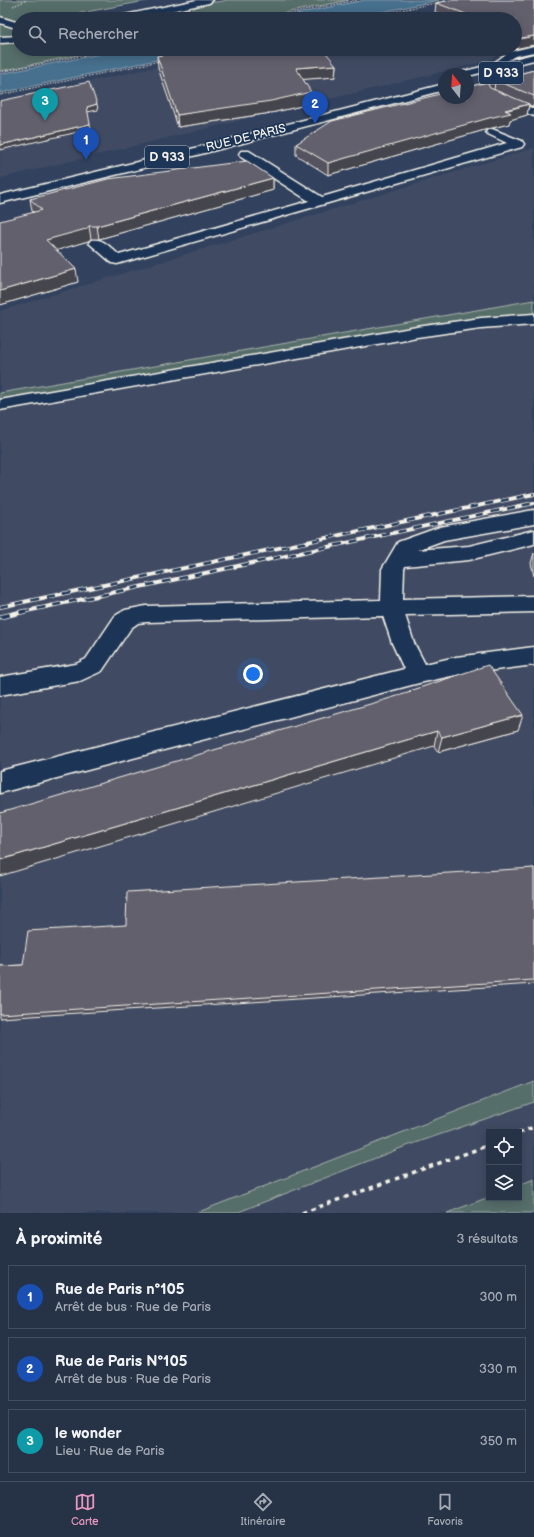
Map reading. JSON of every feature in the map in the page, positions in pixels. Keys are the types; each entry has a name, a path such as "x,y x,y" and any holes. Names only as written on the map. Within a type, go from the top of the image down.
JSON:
{"main road":[{"path":"153,12 209,0"},
{"path":"0,20 12,24"},
{"path":"0,40 12,39"},
{"path":"522,52 534,49"},
{"path":"499,63 509,56"},
{"name":"D 933","path":"474,72 534,57"},
{"name":"D 933","path":"474,79 534,64"},
{"name":"RUE DE PARIS","path":"0,199 193,152 286,123 438,81"},
{"name":"RUE DE PARIS","path":"0,189 286,123 310,121 438,89"},
{"path":"493,95 534,113"},
{"path":"193,152 207,155 235,155 256,149 262,141 286,123"},
{"path":"96,243 117,260 524,146 492,132"},
{"path":"235,155 320,202"},
{"path":"0,405 417,332 456,326 534,319"},
{"path":"419,674 404,646 392,608 393,569 405,547 440,534 534,517"},
{"path":"399,559 469,553 534,537"},
{"path":"498,547 534,547"},
{"path":"0,686 80,672 94,665 123,622 133,616 146,614 534,604"},
{"path":"0,782 419,674 456,666 534,656"}],"path":[{"path":"299,12 357,0"},
{"path":"392,12 448,0"},
{"path":"0,72 81,56"},
{"path":"0,95 163,61"},
{"path":"522,1132 534,1127"},
{"path":"302,1213 486,1146"}],"shaded area":[{"path":"365,0 439,0 382,12 306,12"},
{"path":"90,56 175,56 0,93 0,74"},
{"path":"209,56 496,56 487,61 458,68 438,68 438,73 0,178 0,101"},
{"path":"534,148 534,1213 0,1213 0,311"}],"green space":[{"path":"0,0 151,0 86,12 12,12 12,56 73,56 0,71"},
{"path":"228,0 349,0 290,12 186,12 208,3"},
{"path":"534,300 534,316 0,401 0,393"},
{"path":"534,1081 534,1102 401,1148 236,1213 196,1213"},
{"path":"534,1179 534,1213 447,1213 486,1198 486,1201 522,1201 522,1184"}],"building":[{"path":"451,0 534,0 534,36 522,38 522,12 460,12 436,3"},
{"path":"157,56 329,56 336,65 296,68 311,92 271,101 177,115"},
{"path":"534,70 534,96 495,80"},
{"path":"490,81 488,84 490,88 529,104 505,110 511,113 328,163 296,144 332,121 438,94 438,104 474,104 474,85"},
{"path":"89,82 97,104 87,107 90,124 0,145 0,101"},
{"path":"247,161 273,178 97,226 89,226 86,229 46,240 76,269 0,291 0,221 42,210 30,199 108,179"},
{"path":"488,665 523,715 442,737 437,731 0,860 0,813 411,692 410,691"},
{"path":"534,868 534,980 0,1014 0,966 23,965 28,931 126,925 127,892"}],"railway":[{"path":"0,607 534,494"},
{"path":"22,612 534,503"},
{"path":"0,617 26,611"}],"place":[{"name":"le wonder","path":"45,121"},
{"name":"Rue de Paris N°105","path":"315,124"},
{"name":"Rue de Paris n°105","path":"86,160"}]}
